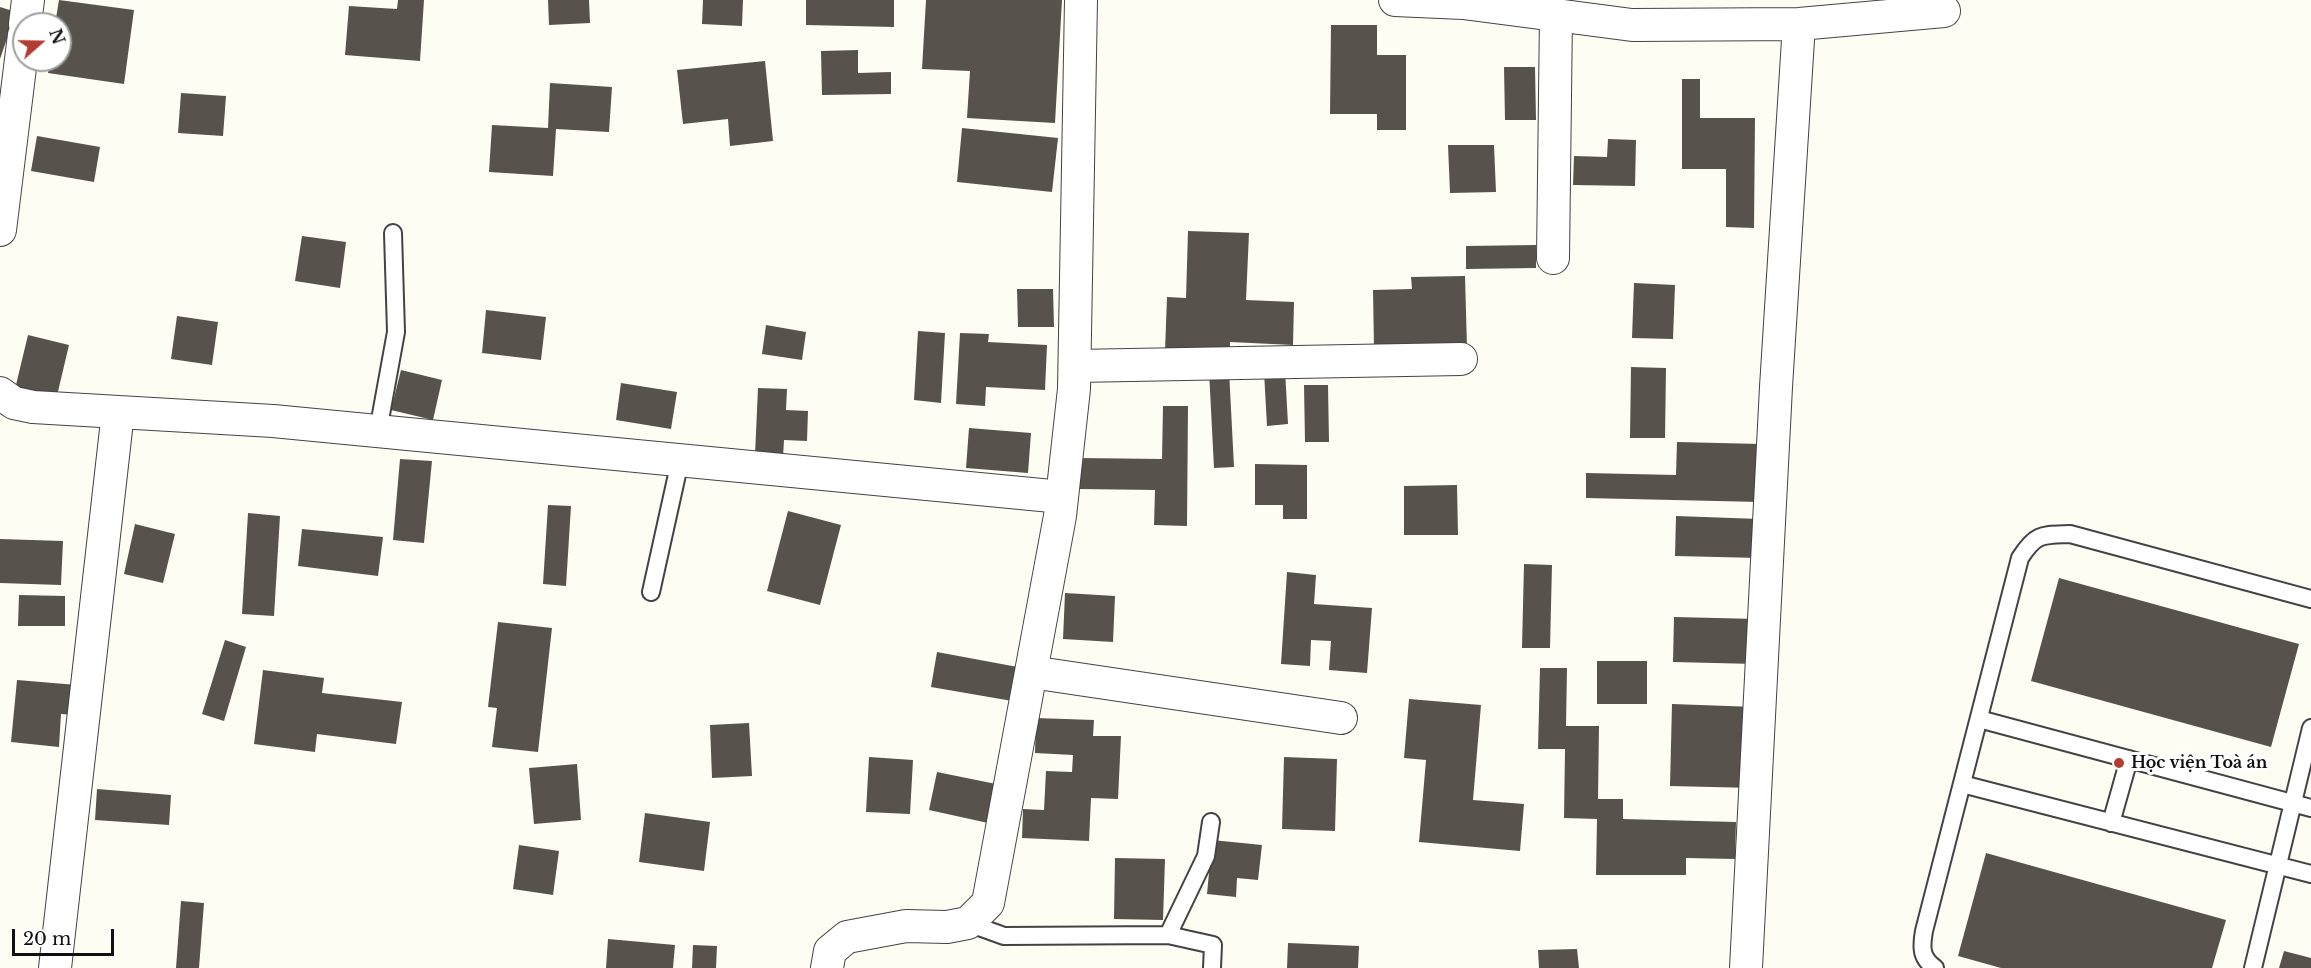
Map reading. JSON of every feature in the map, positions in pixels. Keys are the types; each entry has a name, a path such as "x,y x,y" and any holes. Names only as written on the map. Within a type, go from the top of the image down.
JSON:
{"street":[{"path":"827,968 830,951 847,937 906,926 946,927 968,923 988,903 1062,497 1075,366 1081,0"},
{"path":"1395,0 1463,3 1632,25 1799,24 1944,11"},
{"path":"1553,258 1556,15"},
{"path":"1746,968 1776,387 1799,24"},
{"path":"0,230 19,72"},
{"path":"1075,366 1461,359"},
{"path":"0,393 14,403 33,407 273,421 1062,497"},
{"path":"55,968 118,412"},
{"path":"1031,672 1341,718"}],"lane":[{"path":"378,431 396,332 393,233"},
{"path":"651,592 680,461"},
{"path":"1935,968 1925,961 1922,945 2020,558 2031,541 2045,535 2070,534 2311,598"},
{"path":"1979,719 2311,808"},
{"path":"2253,968 2311,728"},
{"path":"2110,822 2129,759"},
{"path":"1962,784 2311,874"},
{"path":"1168,935 1206,856 1211,822"},
{"path":"968,923 1004,936 1168,935 1213,945 1212,968"}],"building":[{"path":"59,0 134,10 124,84 48,73 72,72 72,12 57,12"},
{"path":"398,0 424,0 420,61 345,55 349,6 397,9"},
{"path":"548,0 589,0 590,23 549,25"},
{"path":"703,0 743,0 742,26 702,24"},
{"path":"806,0 894,0 894,27 806,25"},
{"path":"926,0 1062,0 1055,123 967,118 970,71 922,69"},
{"path":"0,7 16,12 12,12 12,24 0,59"},
{"path":"1331,25 1377,25 1377,55 1406,55 1406,130 1377,130 1377,114 1330,114"},
{"path":"858,50 858,73 891,72 891,94 822,95 821,51"},
{"path":"765,61 773,141 730,146 728,119 683,124 677,70"},
{"path":"1504,67 1535,67 1536,120 1505,120"},
{"path":"1682,79 1700,79 1700,118 1755,118 1754,228 1726,227 1726,169 1682,169"},
{"path":"550,83 612,87 609,132 556,129 553,176 489,172 492,125 548,128"},
{"path":"181,93 226,96 223,136 178,133"},
{"path":"962,128 1058,138 1052,192 957,182"},
{"path":"37,136 100,147 94,182 31,171"},
{"path":"1608,139 1636,140 1635,186 1573,185 1574,156 1607,157"},
{"path":"1448,145 1494,145 1496,192 1450,193"},
{"path":"1188,231 1249,233 1246,300 1294,302 1293,345 1230,342 1230,353 1165,351 1167,297 1186,298"},
{"path":"302,236 346,242 340,288 295,281"},
{"path":"1536,245 1536,268 1466,269 1466,246"},
{"path":"1465,276 1467,348 1374,349 1373,290 1412,289 1411,277"},
{"path":"1634,283 1675,285 1673,339 1632,338"},
{"path":"1017,289 1053,289 1054,327 1018,327"},
{"path":"486,310 546,317 541,360 482,353"},
{"path":"177,316 218,322 212,365 171,359"},
{"path":"766,325 806,332 802,360 762,354"},
{"path":"918,331 945,333 941,403 914,400"},
{"path":"960,333 989,334 988,342 1047,345 1045,390 986,387 985,406 956,404"},
{"path":"28,335 69,345 56,400 15,389"},
{"path":"1631,367 1666,368 1665,438 1630,438"},
{"path":"401,370 442,380 433,420 391,410"},
{"path":"1229,370 1234,467 1214,468 1209,371"},
{"path":"1285,370 1288,424 1267,426 1264,372"},
{"path":"621,383 677,392 671,429 616,420"},
{"path":"1304,385 1328,385 1329,442 1305,442"},
{"path":"758,388 787,389 786,410 808,411 807,441 784,440 783,457 755,455"},
{"path":"1163,406 1188,406 1187,526 1154,525 1155,490 1079,489 1079,458 1162,459"},
{"path":"969,428 1031,433 1028,473 966,468"},
{"path":"1677,442 1761,444 1760,502 1586,498 1586,473 1676,475"},
{"path":"400,459 432,461 424,543 393,540"},
{"path":"1255,464 1307,465 1307,519 1283,519 1283,505 1255,505"},
{"path":"1457,485 1458,535 1404,535 1404,486"},
{"path":"548,505 571,506 566,586 543,584"},
{"path":"788,511 841,525 820,605 767,591"},
{"path":"248,513 280,516 274,616 242,614"},
{"path":"1676,516 1760,519 1759,558 1675,556"},
{"path":"135,524 175,534 163,583 124,574"},
{"path":"302,529 383,537 378,576 298,566"},
{"path":"0,539 63,541 61,585 0,583"},
{"path":"1524,564 1552,565 1550,648 1522,648"},
{"path":"1287,572 1316,575 1314,604 1372,608 1367,673 1329,670 1331,641 1311,640 1310,666 1281,664"},
{"path":"2059,578 2299,644 2271,747 2031,681"},
{"path":"1065,593 1115,596 1113,642 1063,639"},
{"path":"19,595 65,596 65,626 18,626"},
{"path":"1674,617 1758,619 1756,664 1673,662"},
{"path":"498,622 552,628 538,752 492,747 497,708 488,707"},
{"path":"225,640 246,647 224,721 202,714"},
{"path":"937,652 1023,668 1018,702 931,687"},
{"path":"1597,661 1647,661 1647,704 1597,704"},
{"path":"1540,668 1567,668 1566,726 1599,726 1598,799 1623,799 1623,819 1736,822 1735,859 1686,858 1686,875 1596,875 1597,819 1564,818 1565,749 1538,749"},
{"path":"263,670 324,678 322,693 402,702 396,744 317,734 315,752 254,744"},
{"path":"17,680 77,685 74,715 61,714 59,747 11,742"},
{"path":"1409,699 1481,705 1473,800 1524,804 1520,851 1419,842 1426,760 1404,758"},
{"path":"1672,704 1756,707 1754,788 1670,786"},
{"path":"1036,718 1094,720 1093,736 1121,736 1118,799 1091,798 1089,841 1022,838 1023,809 1044,810 1046,771 1072,772 1073,755 1035,753"},
{"path":"749,723 752,776 712,778 710,725"},
{"path":"869,757 913,760 910,814 866,812"},
{"path":"1284,757 1337,759 1335,831 1282,829"},
{"path":"577,764 581,820 534,824 529,768"},
{"path":"937,772 996,784 988,823 929,810"},
{"path":"97,789 171,795 169,825 95,820"},
{"path":"645,813 710,822 704,871 639,862"},
{"path":"1212,840 1262,845 1258,880 1237,878 1236,897 1207,894"},
{"path":"519,845 559,851 553,895 513,889"},
{"path":"1986,853 2226,920 2212,968 2001,968 1958,956"},
{"path":"1115,858 1165,859 1163,920 1114,919"},
{"path":"181,901 204,903 199,968 176,968"},
{"path":"608,939 675,945 673,968 606,968"},
{"path":"1288,943 1359,946 1358,968 1287,968"},
{"path":"693,945 717,946 716,968 692,968"},
{"path":"1577,949 1579,968 1539,968 1538,950"},
{"path":"2284,951 2311,958 2311,968 2279,968"}],"place":[{"name":"Học viện Toà án","path":"2119,763"}]}
